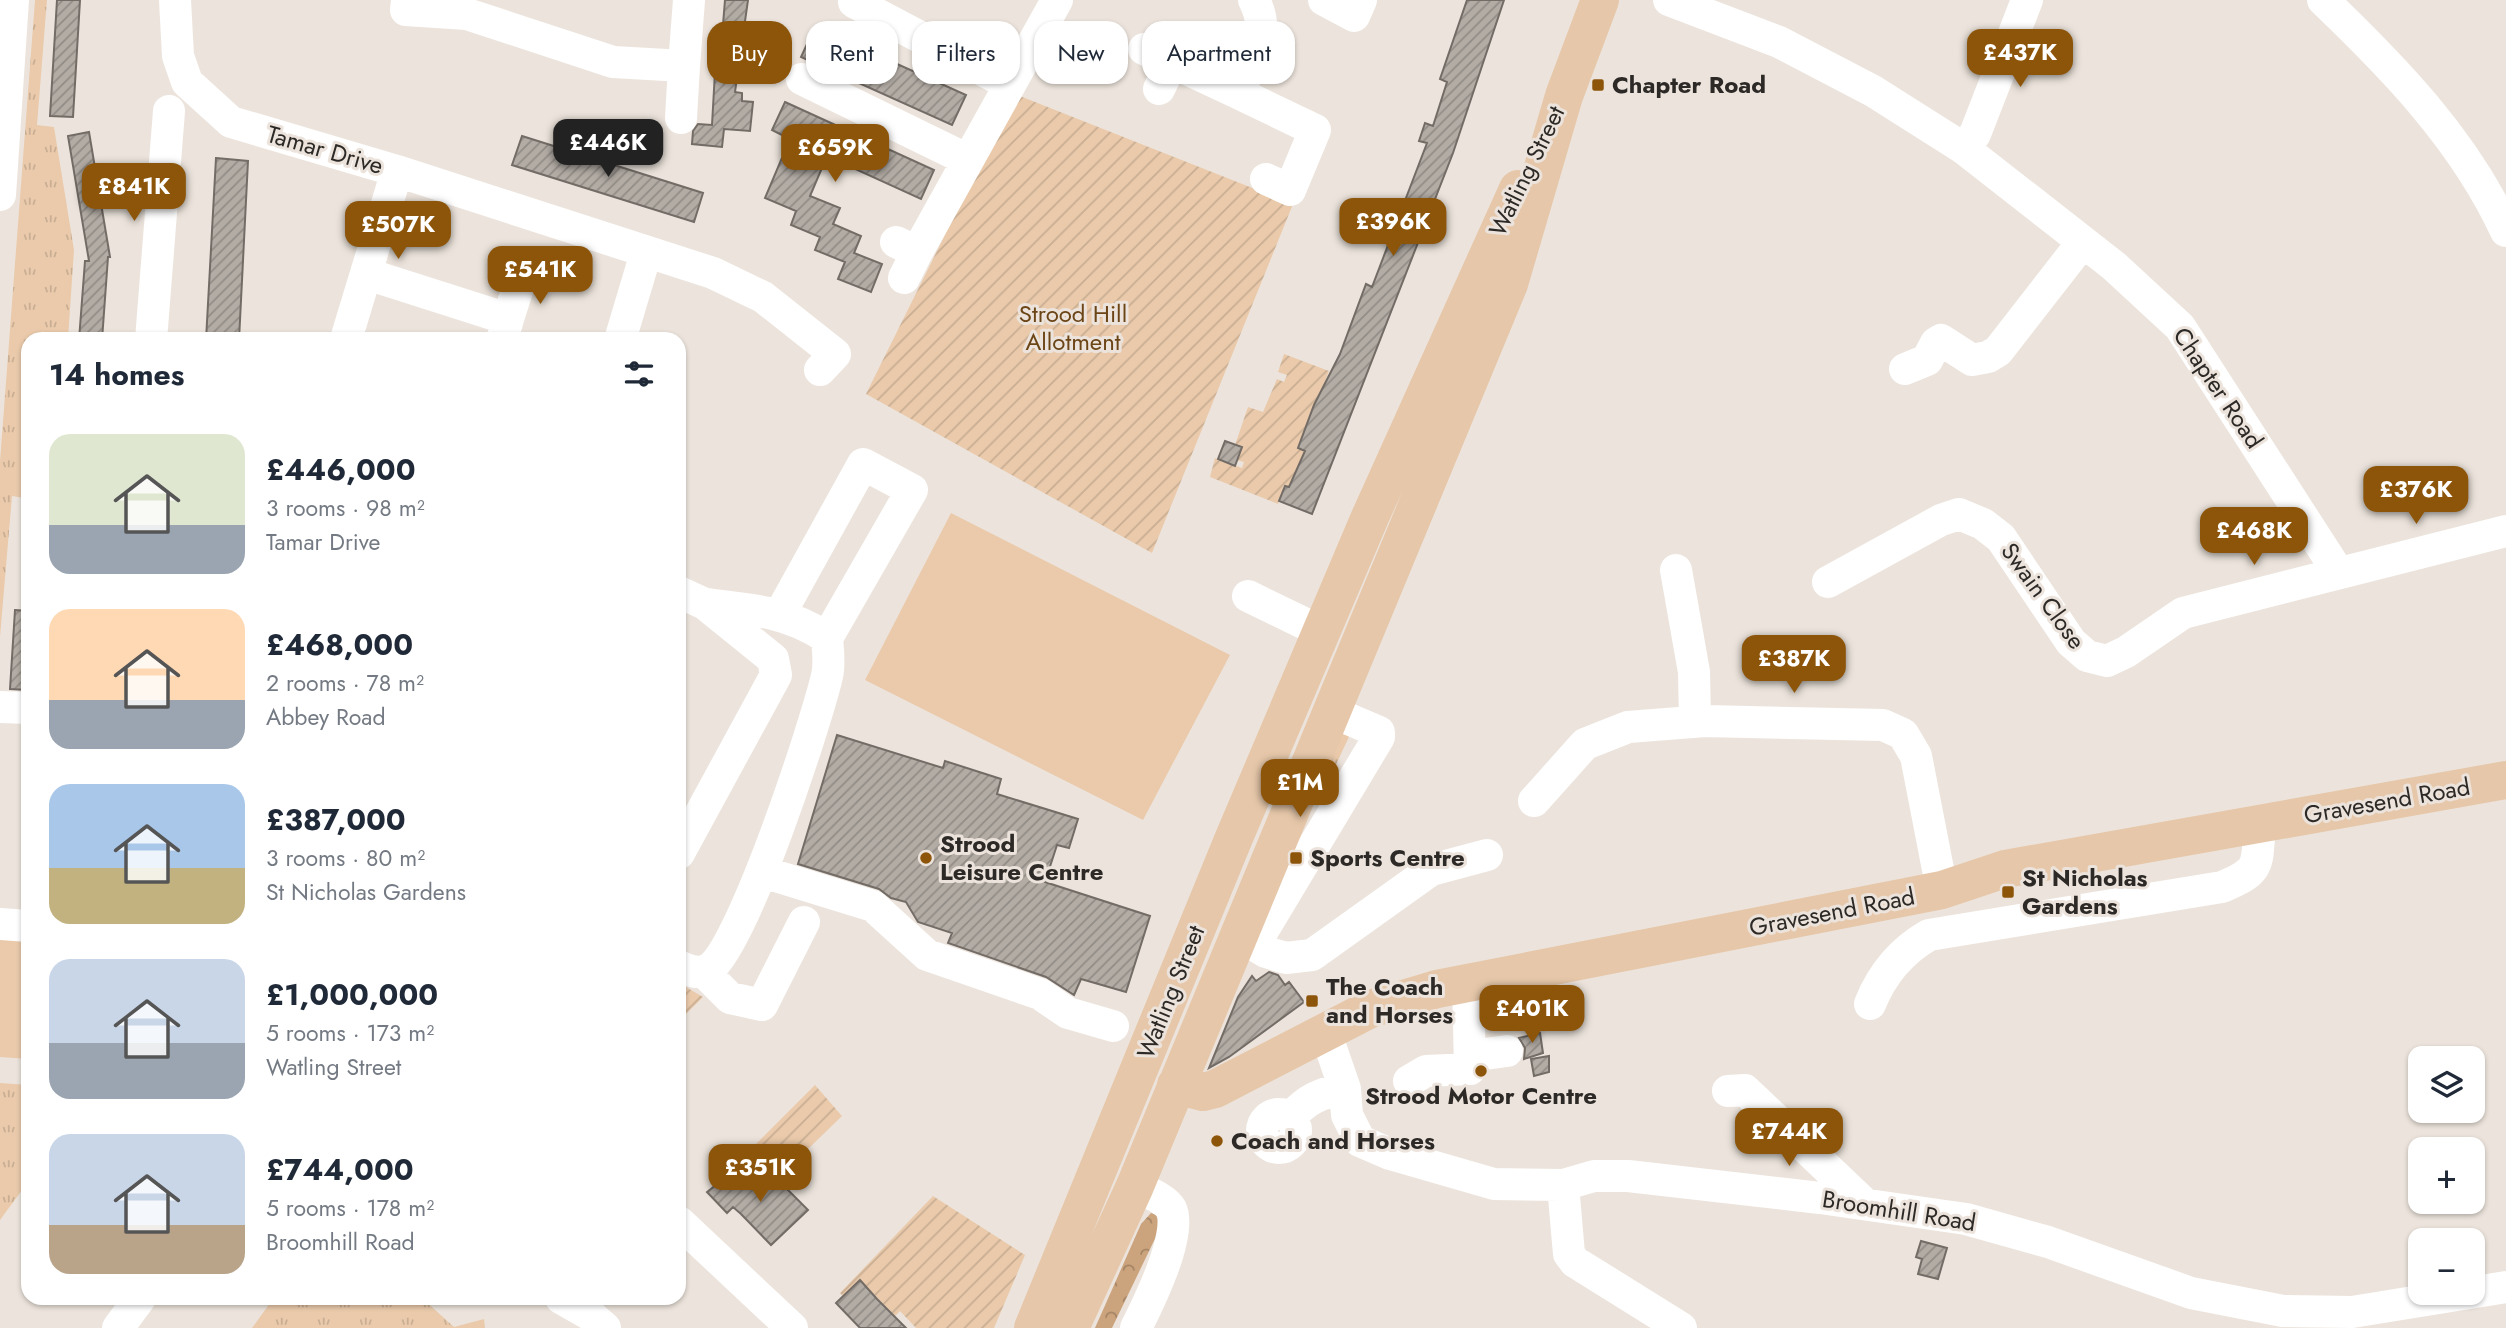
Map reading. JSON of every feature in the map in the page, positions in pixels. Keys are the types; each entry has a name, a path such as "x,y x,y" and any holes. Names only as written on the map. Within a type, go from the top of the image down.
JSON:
{"main road":[{"path":"1564,96 1600,0"},
{"name":"Watling Street","path":"1117,1177 1176,1085 1243,941 1332,712 1510,280 1564,96"},
{"name":"Watling Street","path":"1117,1177 1136,1077 1206,906 1496,234 1564,96"},
{"name":"Watling Street","path":"1322,632 1338,636 1346,628 1387,533 1422,492"},
{"name":"Watling Street","path":"1206,906 1241,866 1308,707 1315,704 1332,712"},
{"name":"Gravesend Road","path":"1176,1085 1203,1092 1215,1089 1370,1009 1468,982 1942,891 2005,869 2506,780"},
{"path":"1063,1328 1074,1279 1117,1177"},
{"path":"1033,1328 1117,1177"}],"street":[{"path":"0,195 13,0"},
{"name":"Tamar Drive","path":"175,0 178,56 187,82 230,122 397,171 713,273 763,298 835,354 820,370"},
{"path":"407,0 406,10 467,14 613,62 684,66"},
{"path":"681,118 689,0"},
{"path":"1020,64 1056,0"},
{"path":"1325,0 1354,16 1361,0"},
{"name":"Chapter Road","path":"1669,0 1779,42 1873,91 1963,148 2082,243 2114,265 2180,327 2338,572"},
{"path":"1963,148 1975,134 2027,0"},
{"path":"2323,0 2415,92 2469,166 2506,230"},
{"path":"1238,93 1263,41 1257,1"},
{"path":"854,2 912,33"},
{"path":"802,79 968,160"},
{"path":"906,257 968,160 1009,84"},
{"path":"1211,84 1238,93 1315,130 1290,190 1266,179"},
{"path":"152,332 169,111"},
{"path":"348,332 397,171"},
{"path":"1905,369 1927,360 1936,343 1941,340 1972,360 1988,357 1998,351 2082,243"},
{"path":"622,332 646,253"},
{"path":"367,274 505,329 522,278"},
{"path":"691,969 721,957 763,872 828,673 827,638 912,490 863,464 780,614"},
{"name":"Swain Close","path":"1828,582 1941,520 1959,514 1983,524 2001,538 2071,642 2087,656 2107,661 2183,613 2338,572"},
{"path":"2338,572 2506,531"},
{"path":"1676,570 1684,629 1694,672 1695,722"},
{"path":"1248,596 1322,632"},
{"path":"692,598 780,614 806,623 827,638"},
{"path":"686,840 776,675 773,659 692,598"},
{"path":"0,707 21,708"},
{"name":"Watling Street","path":"1243,941 1261,934 1379,737 1379,732 1371,727 1332,712"},
{"path":"1534,801 1586,744 1628,727 1695,722 1865,722 1899,731 1910,742 1919,767 1942,891"},
{"path":"1870,1004 1879,981 1910,946 1929,935 2222,887 2248,876 2256,866 2260,824"},
{"path":"1243,941 1266,953 1286,958 1312,955 1430,870 1487,855"},
{"path":"763,872 873,906 927,955 1040,994 1068,1013 1113,1026"},
{"path":"691,969 730,998 762,1005 804,922"},
{"path":"0,924 21,926"},
{"path":"1409,1081 1426,1071 1470,1069 1468,982"},
{"name":"Broomhill Road","path":"1325,1031 1345,1090 1347,1115 1360,1141 1390,1154 1494,1184 1563,1185 1594,1176 1628,1176 1865,1204 1966,1219 2059,1246 2191,1293 2283,1311 2352,1312 2506,1287"},
{"path":"1470,1056 1507,1051"},
{"path":"1290,1118 1304,1101 1325,1092 1345,1090"},
{"path":"1728,1091 1745,1090 1865,1204"},
{"path":"1117,1177 1165,1202 1174,1221 1160,1272 1138,1327"},
{"path":"1563,1185 1569,1254 1575,1262 1681,1328"},
{"path":"686,1229 773,1321"},
{"path":"118,1328 135,1305"},
{"path":"573,1305 605,1328"}],"green space":[{"path":"35,0 47,0 37,125 54,127 74,250 68,332 21,332 21,497 12,496 0,637 0,461"},
{"name":"Strood Hill Allotment","path":"1015,94 1293,204 1152,553 866,394"},
{"path":"1284,354 1329,371 1324,384 1332,388 1314,405 1308,421 1308,452 1299,464 1302,468 1293,489 1284,485 1278,504 1210,477 1215,458 1242,468 1244,462 1237,460 1242,448 1235,445 1248,407 1263,412 1277,379 1284,382 1287,375 1278,372"},
{"path":"951,513 1230,655 1143,820 865,680"},
{"path":"1353,728 1321,795 1318,792 1334,738"},
{"path":"0,933 21,935 21,1058 0,1057"},
{"path":"686,987 703,997 686,1014"},
{"path":"0,1083 21,1084 21,1192 0,1220"},
{"path":"815,1085 842,1116 774,1182 769,1178 755,1192 749,1182 733,1171 728,1176 726,1174"},
{"path":"933,1196 1025,1255 994,1328 916,1328 900,1311 895,1316 860,1280 843,1296 840,1293"},
{"path":"1151,1213 1165,1218 1112,1328 1095,1328 1141,1224"},
{"path":"269,1305 430,1305 454,1327 484,1319 485,1328 252,1328"}],"building":[{"path":"57,0 80,0 73,117 50,116"},
{"path":"725,0 748,0 745,21 723,21"},
{"path":"1467,0 1504,0 1453,153 1312,514 1279,501 1285,486 1289,487 1305,451 1298,448 1314,405 1340,354 1366,284 1372,287 1427,143 1419,141 1425,123 1433,126 1447,82 1440,79"},
{"path":"806,46 806,59 801,57"},
{"path":"898,64 912,71 912,84 942,84 966,95 952,125 861,84 898,84"},
{"path":"714,84 736,84 735,92 742,93 742,101 753,102 750,131 724,129 722,147 692,144 693,131 698,124 712,125"},
{"path":"785,102 934,170 921,199 827,156 810,196 840,208 833,224 861,236 854,253 882,264 871,292 838,279 845,262 815,250 820,237 791,225 796,211 765,198 790,139 772,130"},
{"path":"89,132 110,257 103,332 80,332 85,261 89,261 68,136"},
{"path":"522,136 703,193 694,222 512,165"},
{"path":"216,158 248,161 239,332 206,332"},
{"path":"1225,441 1242,447 1235,466 1218,459"},
{"path":"15,610 21,610 21,690 10,689"},
{"name":"Strood Leisure Centre","path":"837,735 943,768 945,761 1001,779 997,794 1078,819 1069,848 1057,845 1045,882 1150,916 1126,992 1081,979 1074,995 1046,977 948,943 952,933 918,922 906,902 891,898 879,889 798,864"},
{"path":"1269,972 1278,975 1285,985 1289,982 1304,1002 1229,1057 1209,1068 1238,997 1252,976 1256,981"},
{"path":"1540,1033 1543,1053 1524,1059 1525,1048 1519,1038"},
{"path":"1549,1056 1549,1072 1534,1076 1531,1059"},
{"path":"733,1171 740,1173 757,1190 769,1178 774,1182 777,1179 808,1210 771,1245 733,1207 727,1213 707,1192"},
{"path":"1921,1241 1947,1248 1938,1279 1918,1274 1922,1259 1916,1257"},
{"path":"860,1280 906,1328 860,1328 836,1303"}],"place":[{"name":"Chapter Road","path":"1598,85"},
{"name":"Strood Leisure Centre","path":"926,858"},
{"name":"Sports Centre","path":"1296,858"},
{"name":"St Nicholas Gardens","path":"2008,892"},
{"name":"The Coach and Horses","path":"1312,1001"},
{"name":"Strood Motor Centre","path":"1481,1071"},
{"name":"Coach and Horses","path":"1217,1141"}]}
